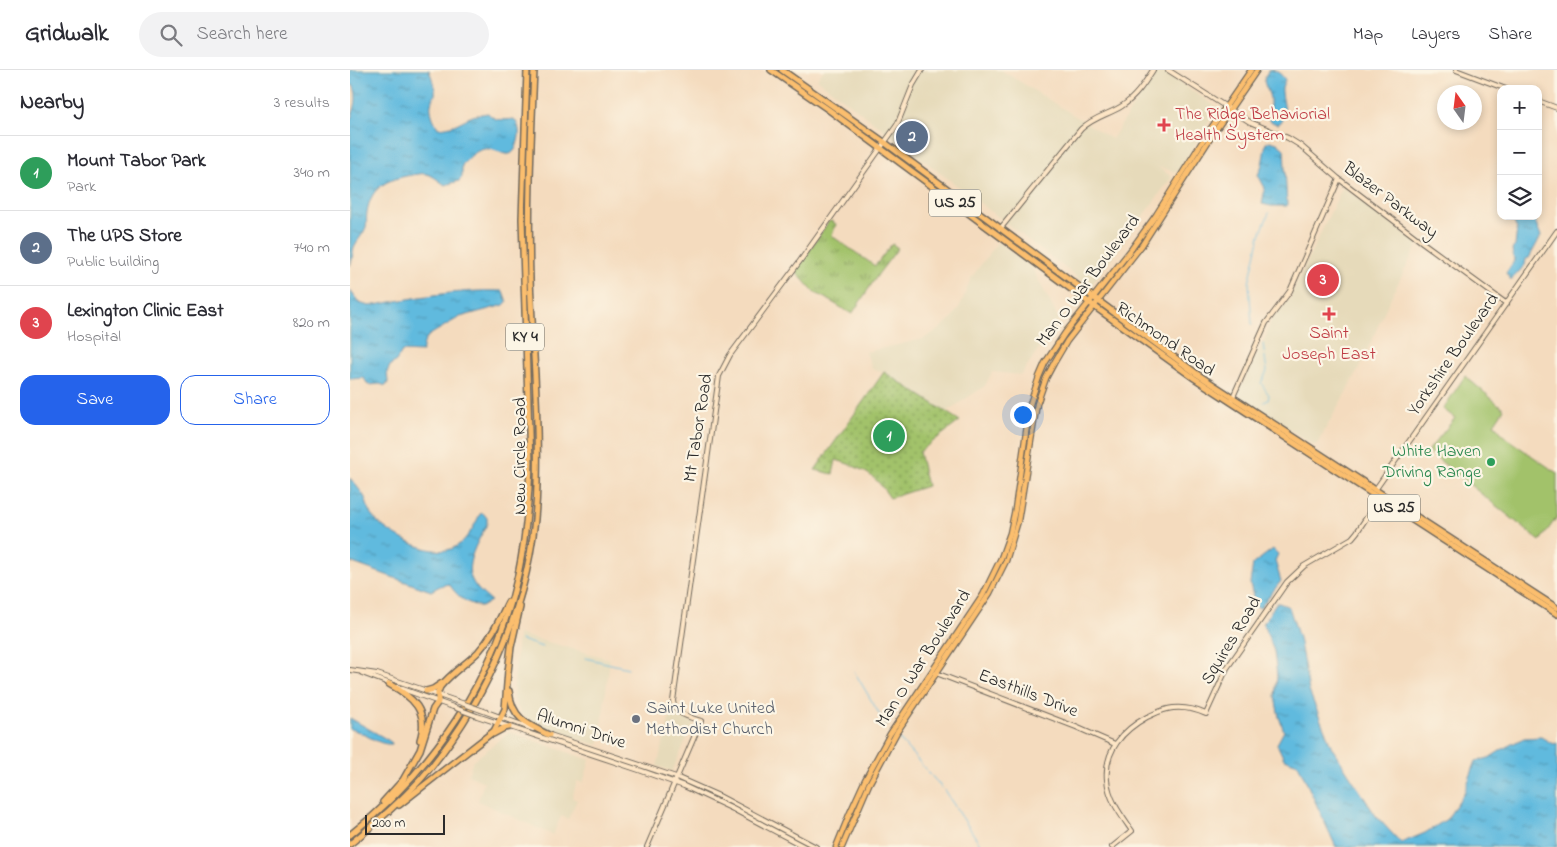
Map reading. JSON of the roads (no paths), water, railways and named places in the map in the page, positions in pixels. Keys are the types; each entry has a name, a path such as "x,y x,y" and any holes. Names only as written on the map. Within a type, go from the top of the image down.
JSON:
{"highway":[{"name":"New Circle Road","path":"350,833 374,815 408,782 459,715 480,679 497,641 518,576 529,498 530,462 522,219 526,70"},
{"name":"New Circle Road","path":"350,844 393,807 420,780 446,747 484,687 516,610 529,555 535,519 537,485 529,235 535,70"},
{"name":"Richmond Road","path":"771,70 880,147 1160,355 1374,492 1557,614"},
{"name":"Richmond Road","path":"782,70 884,142 1231,400"},
{"name":"Richmond Road","path":"1380,497 1557,608"},
{"path":"368,829 482,741 498,724 505,709 510,647 524,589 529,555"},
{"path":"350,833 401,783 420,750 433,708 438,702 440,686 476,653 490,636 509,599 518,576"},
{"path":"508,670 510,697 516,713 529,726 549,735"},
{"path":"426,691 433,689 448,678"},
{"path":"389,684 405,692 412,699 419,709 423,723 420,743 401,783"},
{"path":"482,741 509,727"}],"main road":[{"name":"Man O War Boulevard","path":"842,847 854,816 897,732 990,593 1006,561 1018,521 1032,427 1040,395 1060,351 1147,238 1251,70"},
{"name":"Man O War Boulevard","path":"836,847 849,815 896,724 983,595 1001,558 1013,519 1027,421 1035,388 1052,351 1156,215 1228,108 1257,70"}],"street":[{"name":"Mt Tabor Road","path":"676,777 700,721 677,711 673,701 719,376 730,355 800,261 899,121 913,85 922,70"},
{"path":"1000,229 1082,129 1092,120 1119,108 1132,99 1152,70"},
{"name":"Blazer Parkway","path":"1168,70 1257,126 1284,136 1296,143 1339,179 1506,304"},
{"path":"1456,70 1497,86"},
{"path":"1542,102 1557,108"},
{"path":"1231,400 1266,324 1290,291 1339,179"},
{"name":"Yorkshire Boulevard","path":"1374,492 1557,231"},
{"name":"Squires Road","path":"1112,847 1132,831 1113,803 1108,787 1108,764 1115,744 1131,727 1159,711 1184,708 1195,709 1206,714 1227,668 1286,582 1304,566 1352,538 1380,497"},
{"name":"Alumni Drive","path":"350,670 378,674 549,735 676,777 719,796 816,847"},
{"name":"Alumni Drive","path":"358,671 498,724 674,782 720,802 805,847"},
{"name":"Easthills Drive","path":"931,671 1076,726 1115,744"},
{"path":"647,847 676,777"}],"water":[{"path":"350,70 429,70 435,92 431,111 438,128 451,126 473,116 488,113 497,119 514,119 519,132 518,141 512,153 504,154 484,149 472,155 462,165 462,177 459,181 445,185 431,175 419,174 398,178 385,183 375,191 369,204 366,227 354,247 350,266 350,120 356,98 353,85 350,86"},
{"path":"1269,70 1278,73 1285,80 1282,93 1285,111 1279,124 1268,119 1270,99 1264,82"},
{"path":"1270,141 1277,143 1284,149 1287,206 1262,204 1265,188 1258,175 1266,143"},
{"path":"1512,220 1535,220 1541,236 1529,258 1526,259 1525,265 1510,279 1506,273 1514,261 1512,249 1515,246 1517,229"},
{"path":"350,290 359,303 369,306 469,291 503,291 507,302 504,305 460,317 448,324 428,336 422,352 402,351 387,372 388,382 386,386 380,384 368,385 364,378 350,379"},
{"path":"350,478 364,496 370,512 386,529 408,542 431,550 442,551 456,547 469,534 480,514 483,513 487,518 487,524 471,559 470,574 480,592 491,601 481,607 462,599 449,584 431,591 350,562"},
{"path":"1273,549 1278,554 1275,561 1281,581 1260,608 1255,606 1250,583 1253,564"},
{"path":"1276,603 1289,607 1299,638 1309,691 1332,748 1376,816 1401,843 1425,833 1447,819 1464,793 1476,761 1489,758 1524,738 1541,737 1553,744 1557,743 1557,847 1336,847 1298,764 1284,759 1277,744 1284,731 1275,697 1277,676 1274,651 1263,624"},
{"path":"350,718 392,744 381,743 350,729"}],"waterway":[{"path":"1252,324 1249,283 1260,235 1269,213"},
{"path":"1263,344 1267,371 1261,383 1269,395 1268,400 1264,402"},
{"path":"521,640 542,647"},
{"path":"585,658 628,668"},
{"path":"854,671 887,727"},
{"path":"899,739 944,790 982,847"}],"place":[{"name":"The Ridge Behaviorial Health System","path":"1164,125"},
{"name":"The UPS Store","path":"912,137"},
{"name":"Lexington Clinic East","path":"1323,280"},
{"name":"Saint Joseph East","path":"1329,314"},
{"name":"Mount Tabor Park","path":"889,436"},
{"name":"White Haven Driving Range","path":"1491,462"},
{"name":"Saint Luke United Methodist Church","path":"636,719"}]}
